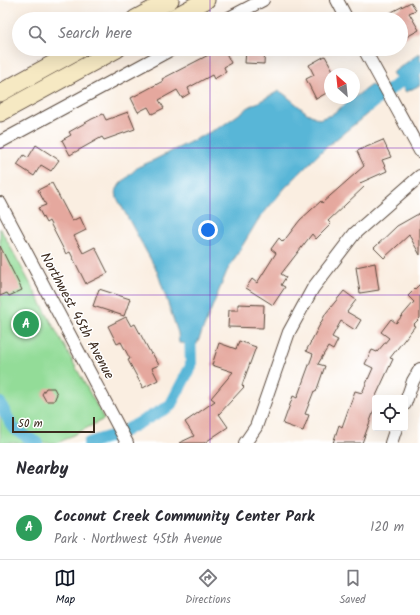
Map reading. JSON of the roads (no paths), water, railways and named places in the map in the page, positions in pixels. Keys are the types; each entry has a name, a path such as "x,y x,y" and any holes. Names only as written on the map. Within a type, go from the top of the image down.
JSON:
{"main road":[{"path":"148,12 170,0"},
{"path":"184,12 206,0"},
{"path":"0,93 67,56"},
{"path":"0,113 104,56"}],"street":[{"path":"240,12 262,0"},
{"path":"337,0 343,12"},
{"path":"0,142 159,56"},
{"path":"368,56 420,151"},
{"path":"245,443 256,427 289,332 313,288 355,233 420,176"},
{"name":"Northwest 45th Avenue","path":"0,203 127,443"},
{"path":"408,395 413,381 420,369"},
{"path":"391,443 395,431"}],"water":[{"path":"420,53 420,85 406,92 392,73"},
{"path":"371,85 375,87 383,101 324,149 284,189 258,220 227,271 197,344 179,343 178,333 157,271 117,198 116,191 120,184 138,167 222,126 249,107 279,91 307,113 319,119 331,115 346,104 360,104 360,93"}],"waterway":[{"path":"368,106 420,67"},
{"path":"89,443 121,433 170,406 191,366 190,327"},
{"path":"0,403 13,428 37,443"}],"place":[{"name":"Coconut Creek Community Center Park","path":"26,324"}]}
